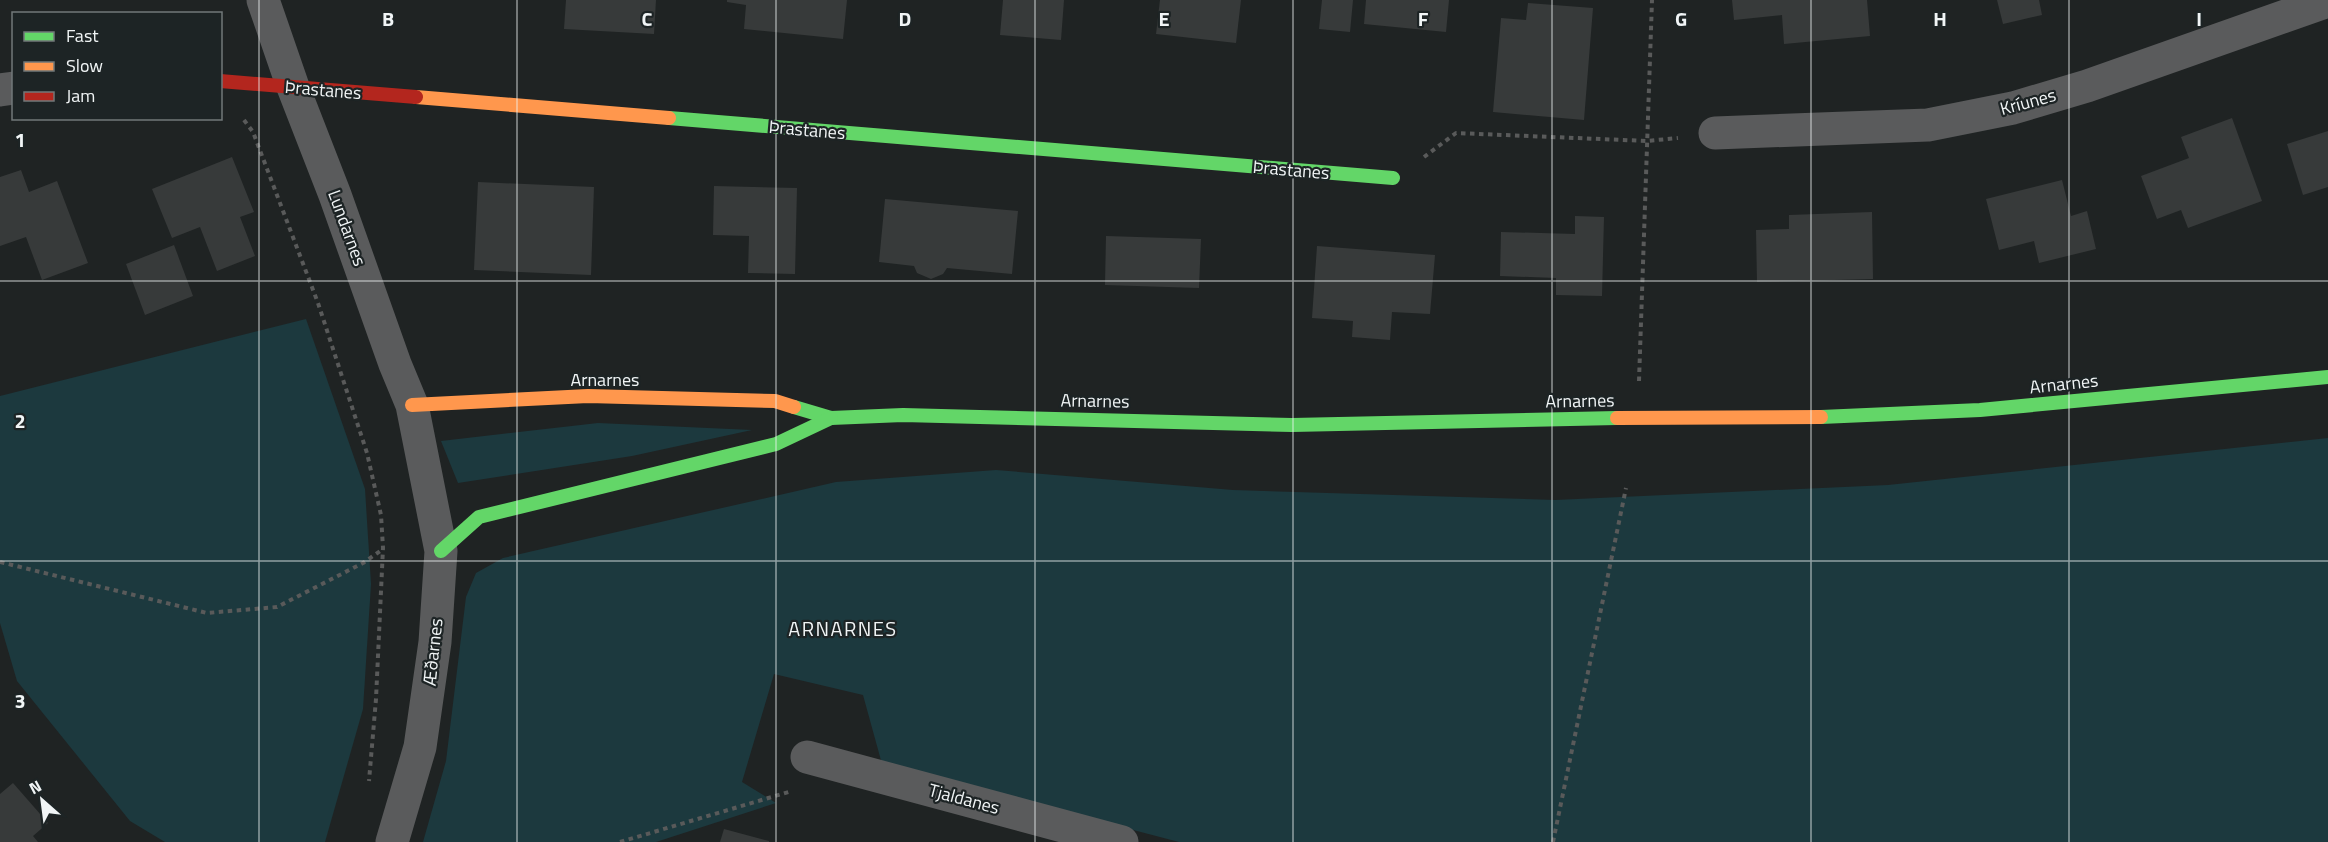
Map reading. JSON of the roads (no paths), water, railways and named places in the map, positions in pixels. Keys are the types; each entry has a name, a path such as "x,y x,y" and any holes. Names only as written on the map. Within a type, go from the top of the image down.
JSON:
{"street":[{"name":"Lundarnes","path":"263,0 293,87 412,405 423,459"},
{"name":"Kríunes","path":"1714,133 1928,125 2013,108 2087,86 2328,2"},
{"name":"Þrastanes","path":"222,81 1394,178"},
{"name":"Arnarnes","path":"412,405 588,396 775,401 831,418 914,415 1292,425 1638,418 1856,417 1980,410 2328,376"},
{"name":"Arnarnes","path":"441,551 479,517 776,444 831,418"},
{"name":"Æðarnes","path":"392,842 420,747 435,642 441,551 423,459"},
{"name":"Tjaldanes","path":"804,772 1122,842"}],"district":[{"name":"ARNARNES","path":"843,629"}]}
